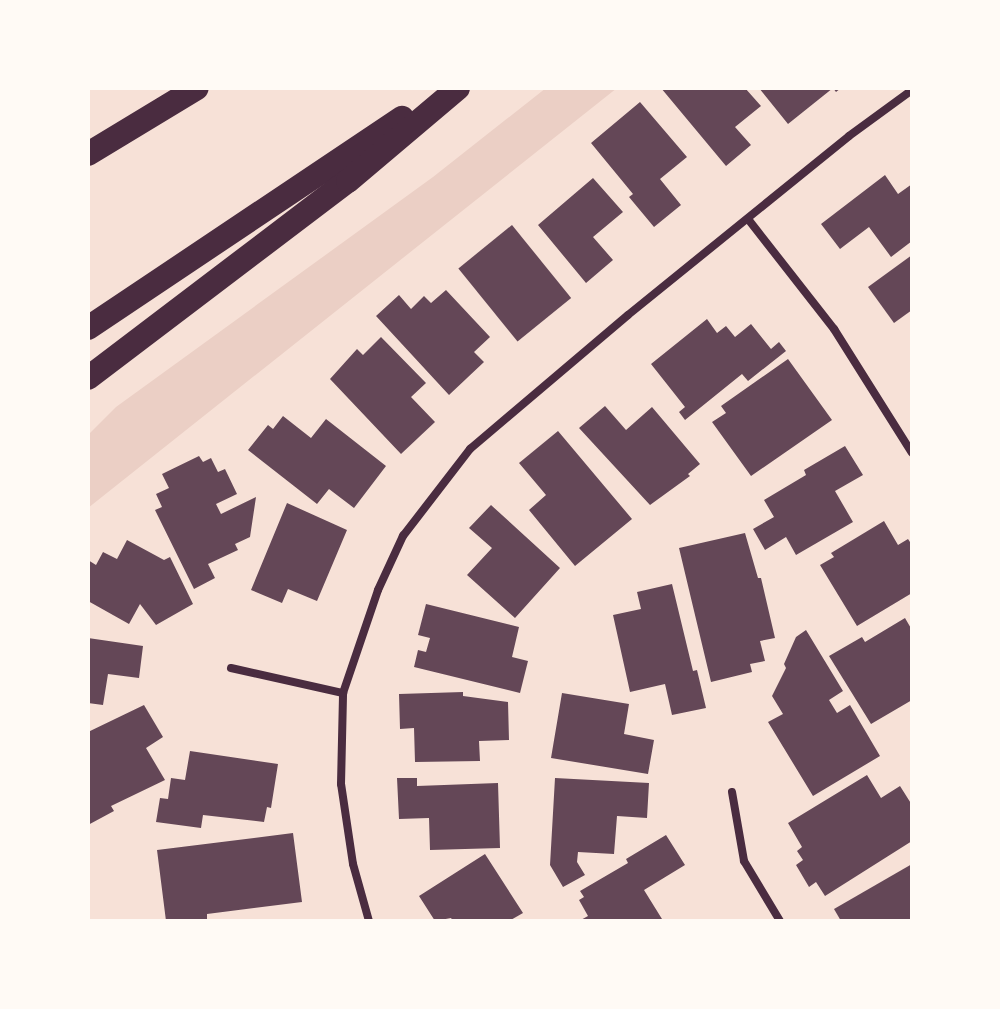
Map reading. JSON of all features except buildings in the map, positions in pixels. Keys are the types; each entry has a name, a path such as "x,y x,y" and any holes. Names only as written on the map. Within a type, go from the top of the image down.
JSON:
{"highway":[{"path":"88,154 197,88"},
{"path":"88,328 446,88"},
{"path":"88,378 348,181 458,88"}],"street":[{"path":"369,921 353,864 341,784 343,693 378,590 403,536 470,449 748,219 912,90"},
{"path":"748,219 834,329 912,453"},
{"path":"231,668 343,693"},
{"path":"732,792 744,861 780,921"}],"shaded area":[{"path":"546,88 617,88 88,508 88,435 116,407 433,177"}]}
